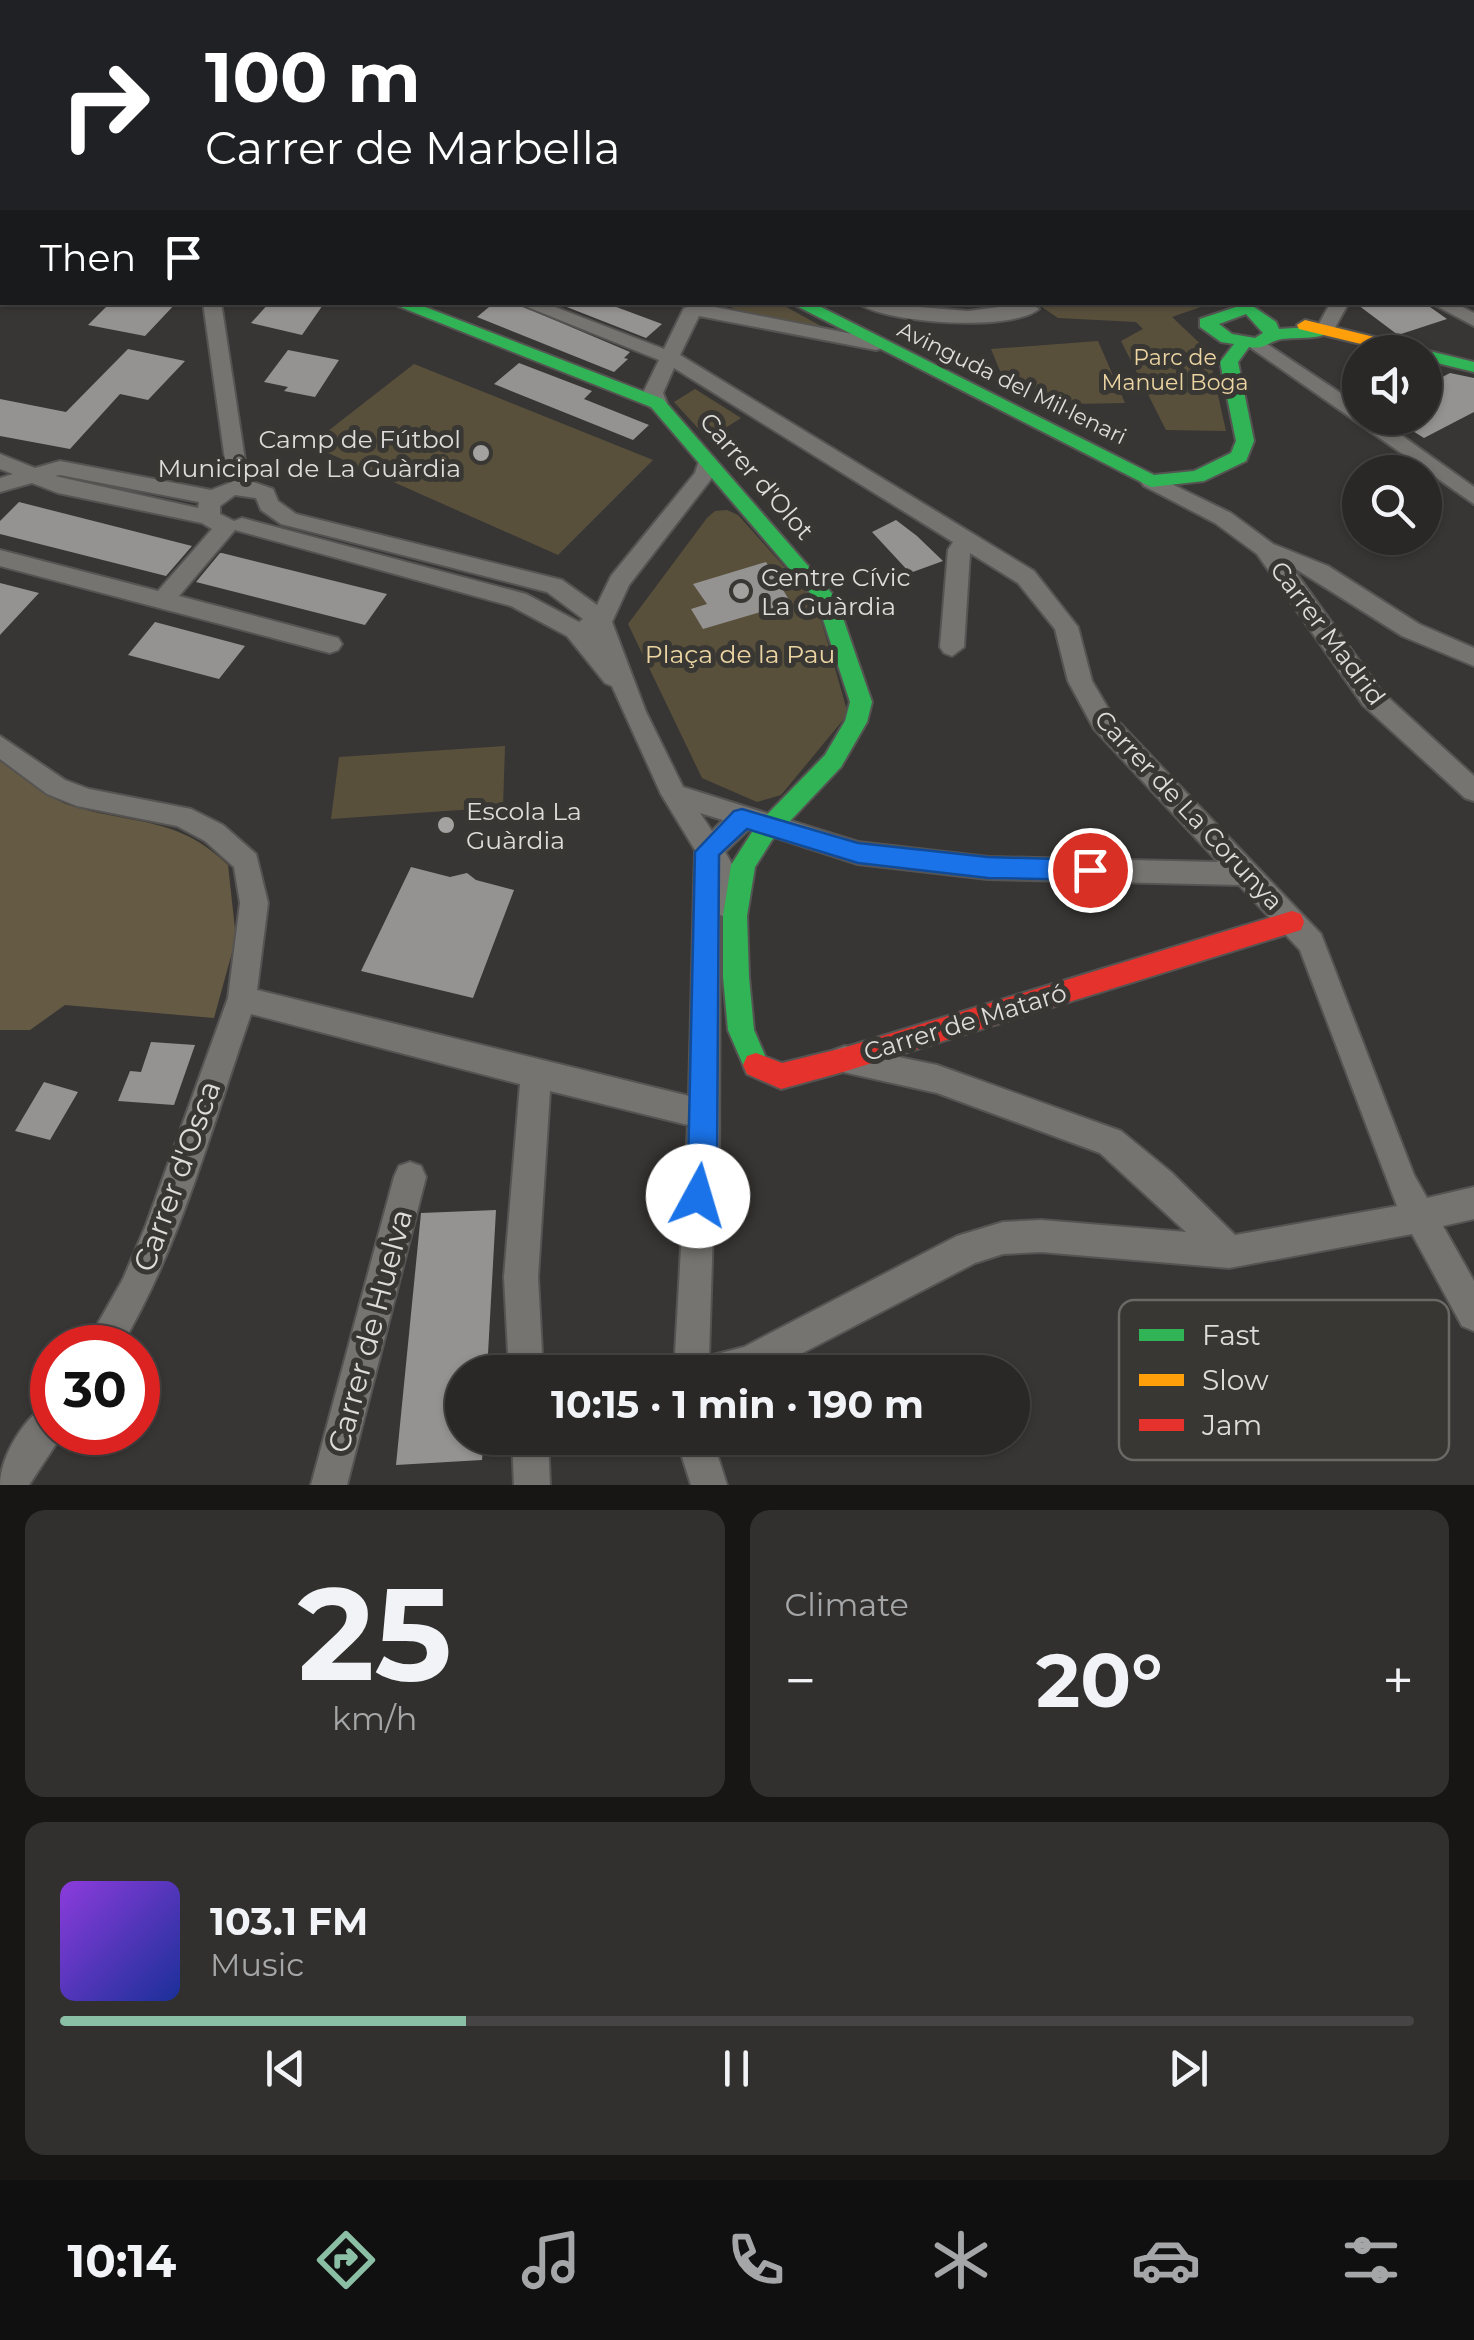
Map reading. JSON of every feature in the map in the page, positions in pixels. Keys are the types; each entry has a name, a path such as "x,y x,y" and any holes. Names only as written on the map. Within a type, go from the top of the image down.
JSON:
{"street":[{"path":"212,305 236,466 245,487"},
{"name":"Carrer d'Olot","path":"403,305 657,403 826,598 861,702 860,720 848,740 776,826"},
{"name":"Carrer de La Corunya","path":"532,305 671,358 1026,577 1066,627 1080,680 1102,722 1311,942 1402,1184 1474,1314"},
{"name":"Avinguda del Mil·lenari","path":"803,305 1151,481"},
{"path":"877,305 909,313 952,316 996,316 1028,308"},
{"path":"1324,330 1338,305"},
{"path":"1444,305 1474,320"},
{"path":"657,403 654,393 696,306 876,344"},
{"path":"1258,335 1217,333 1206,323 1248,308 1258,335 1342,400"},
{"path":"1151,481 1204,478 1244,450 1230,377 1232,354 1280,318 1344,335"},
{"path":"1217,333 1215,351 1230,377"},
{"path":"1442,359 1474,367"},
{"path":"1388,435 1474,497"},
{"path":"576,630 705,474 707,463"},
{"path":"1,465 223,516 518,600 576,630 622,689"},
{"path":"0,488 44,477"},
{"path":"0,488 44,477"},
{"name":"Carrer Madrid","path":"1204,478 1223,518"},
{"name":"Carrer Madrid","path":"1151,481 1223,518 1265,550 1295,586 1372,698 1474,791"},
{"path":"245,487 261,491 269,505 289,519 311,525 554,586 619,582"},
{"path":"163,600 245,487"},
{"path":"223,516 260,516 269,505"},
{"path":"952,648 959,550 970,539"},
{"path":"1265,550 1294,556 1403,626 1474,657"},
{"path":"0,558 330,644"},
{"path":"554,586 591,614 622,689"},
{"name":"Carrer de Mataró","path":"622,689 674,794 723,872 746,1048 758,1068 781,1076 1292,922"},
{"name":"Carrer d'Osca","path":"0,746 56,787 86,799 182,816 214,833 247,862 254,903 242,998 162,1225 135,1292 115,1325"},
{"path":"674,794 858,853 988,868 1247,874"},
{"path":"693,1355 704,1114 707,852 742,818"},
{"name":"Carrer de Mataró","path":"733,946 749,851 776,826"},
{"path":"242,998 311,1020 704,1114"},
{"path":"843,1060 937,1079 1110,1142 1160,1184 1229,1252"},
{"path":"525,1355 521,1277 536,1075"},
{"name":"Carrer de Huelva","path":"329,1485 410,1177"},
{"path":"764,1355 969,1248 1003,1238 1041,1236 1229,1252 1422,1217 1474,1203"},
{"path":"7,1485 30,1452"},
{"path":"531,1455 532,1485"},
{"path":"699,1455 709,1485"}],"green space":[{"path":"726,305 783,305 830,331"},
{"name":"Parc de Manuel Boga","path":"1039,305 1206,305 1172,317 1208,351 1226,431 1166,430 1121,341 1143,329 1136,322 1058,318"},
{"path":"1098,341 1125,403 1070,404 1002,376 991,349"},
{"name":"Camp de Fútbol Municipal de La Guàrdia","path":"414,364 653,460 558,555 310,445"},
{"path":"695,389 741,418 708,439 674,402"},
{"name":"Plaça de la Pau","path":"727,510 738,515 816,602 848,714 781,795 757,802 702,778 628,624 707,518 715,511"},
{"path":"505,746 503,807 331,819 339,757"}],"shaded area":[{"path":"0,761 62,802 173,830 209,849 228,865 236,938 214,1018 65,1005 30,1030 0,1030"}],"building":[{"path":"108,305 174,305 145,336 88,325"},
{"path":"267,305 323,305 302,335 251,323"},
{"path":"491,305 519,305 630,352 614,372 477,317"},
{"path":"562,305 611,305 662,324 646,338"},
{"path":"1358,305 1427,305 1447,319 1398,335"},
{"path":"128,349 185,361 148,400 120,394 70,449 0,436 0,399 66,412"},
{"path":"288,350 339,360 315,397 264,382"},
{"path":"519,363 592,391 584,399 649,425 633,440 494,384"},
{"path":"1450,373 1474,378 1474,412 1442,429 1442,377"},
{"path":"19,502 192,546 166,576 0,534 0,521"},
{"path":"896,520 943,561 910,573 872,532"},
{"path":"220,553 387,594 365,625 196,582"},
{"name":"Centre Cívic La Guàrdia","path":"766,562 791,603 703,629 691,609 707,604 693,584"},
{"path":"0,583 39,593 0,635"},
{"path":"155,622 245,646 219,679 128,655"},
{"path":"411,867 450,877 467,873 476,880 514,890 473,998 361,971"},
{"path":"151,1042 195,1045 174,1105 118,1101 130,1071 141,1072"},
{"path":"44,1082 78,1092 50,1140 15,1131"},
{"path":"496,1210 488,1355 445,1355 445,1455 482,1455 482,1460 396,1465 421,1213"}],"traffic: fast":[{"path":"404,305 657,403 826,598 861,702 856,722 833,761 764,833 743,865 735,916 736,977 741,1030 756,1065"},
{"path":"803,305 1151,481 1197,477 1239,457 1245,441 1229,362 1244,343"},
{"path":"1272,335 1270,326 1248,308 1206,323 1227,338 1258,344 1272,335 1324,331"},
{"path":"1442,359 1474,367"}],"traffic: slow":[{"path":"1305,325 1345,335"}],"traffic: jam":[{"path":"756,1065 781,1076 843,1060 1292,922"}],"place":[{"name":"Camp de Fútbol Municipal de La Guàrdia","path":"481,453"},
{"name":"Centre Cívic La Guàrdia","path":"741,591"},
{"name":"Escola La Guàrdia","path":"446,825"}],"route":[{"path":"698,1196 703,1167 707,852 742,818 858,853 988,868 1090,870"}]}
